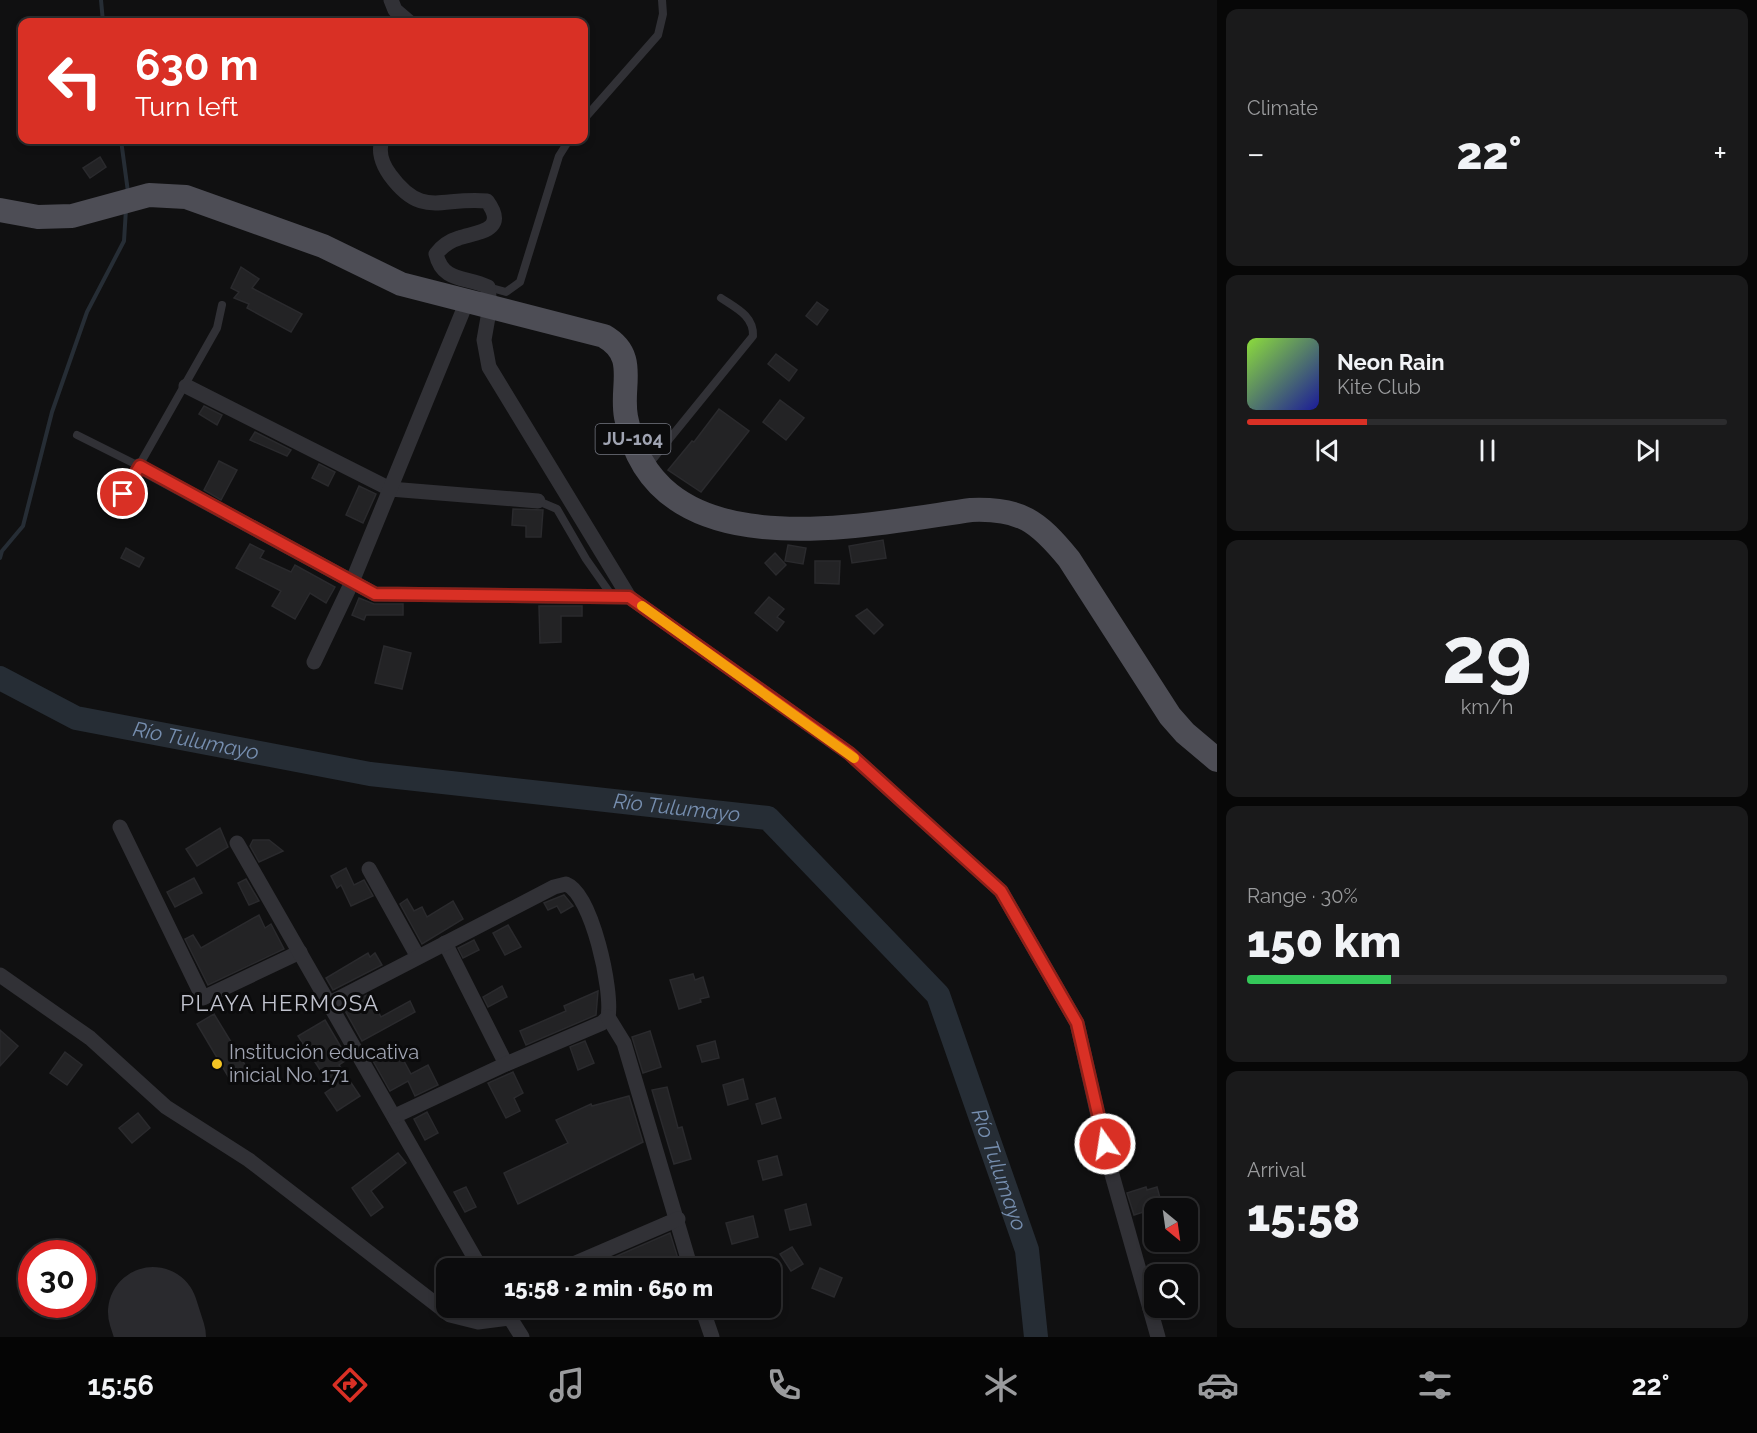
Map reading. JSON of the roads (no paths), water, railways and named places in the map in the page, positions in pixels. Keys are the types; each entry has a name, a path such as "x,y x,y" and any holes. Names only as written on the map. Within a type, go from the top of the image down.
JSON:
{"main road":[{"name":"JU-104","path":"0,210 38,217 72,216 149,195 186,197 323,246 401,284 482,298 604,336 622,350 626,362 626,417 646,467 665,492 683,504 723,520 774,529 809,530 971,510 996,509 1025,517 1054,540 1070,559 1170,716 1185,733 1217,760"}],"street":[{"path":"391,0 395,10 404,18"},
{"path":"381,144 379,149 387,171 401,189 415,200 434,205 470,199 487,201 493,209 493,223 486,230 444,245 436,254 439,265 446,274 457,279 473,279 482,298 484,340 489,368 629,597 849,753 1001,891 1077,1023 1109,1164 1158,1337"},
{"path":"314,662 352,582 390,489 482,298"},
{"path":"186,386 390,489 538,501"},
{"path":"140,466 375,594 629,597"},
{"path":"120,827 203,998 300,952"},
{"path":"237,843 475,1258"},
{"path":"369,869 418,957"},
{"path":"330,1003 554,887 566,884 573,887 579,894 594,929 606,980 608,1017 624,1043 688,1258"},
{"path":"445,943 506,1064"},
{"path":"0,975 90,1038 166,1107 249,1160 436,1304"},
{"path":"395,1116 506,1064 602,1023 608,1017"},
{"path":"588,1258 678,1219"},
{"path":"462,1318 478,1322 490,1318"},
{"path":"509,1318 522,1337"},
{"path":"705,1318 712,1337"}],"lane":[{"path":"588,114 658,35 663,14 662,0"},
{"path":"482,298 506,292 519,282 560,156 568,144"},
{"path":"646,467 753,336 753,326 748,317 721,297"},
{"path":"115,508 217,328 222,304"},
{"path":"76,435 140,466"},
{"path":"538,501 557,509 586,559 613,597"}],"waterway":[{"path":"101,0 103,18"},
{"path":"122,144 128,192"},
{"path":"0,558 2,551 23,526 52,412 87,312 124,241 126,209"},
{"name":"Río Tulumayo","path":"0,678 76,718 370,774 768,818 938,995 1027,1250 1036,1337"}],"place":[{"name":"Institución educativa inicial No. 171","path":"217,1064"}],"district":[{"name":"PLAYA HERMOSA","path":"280,1003"}]}
